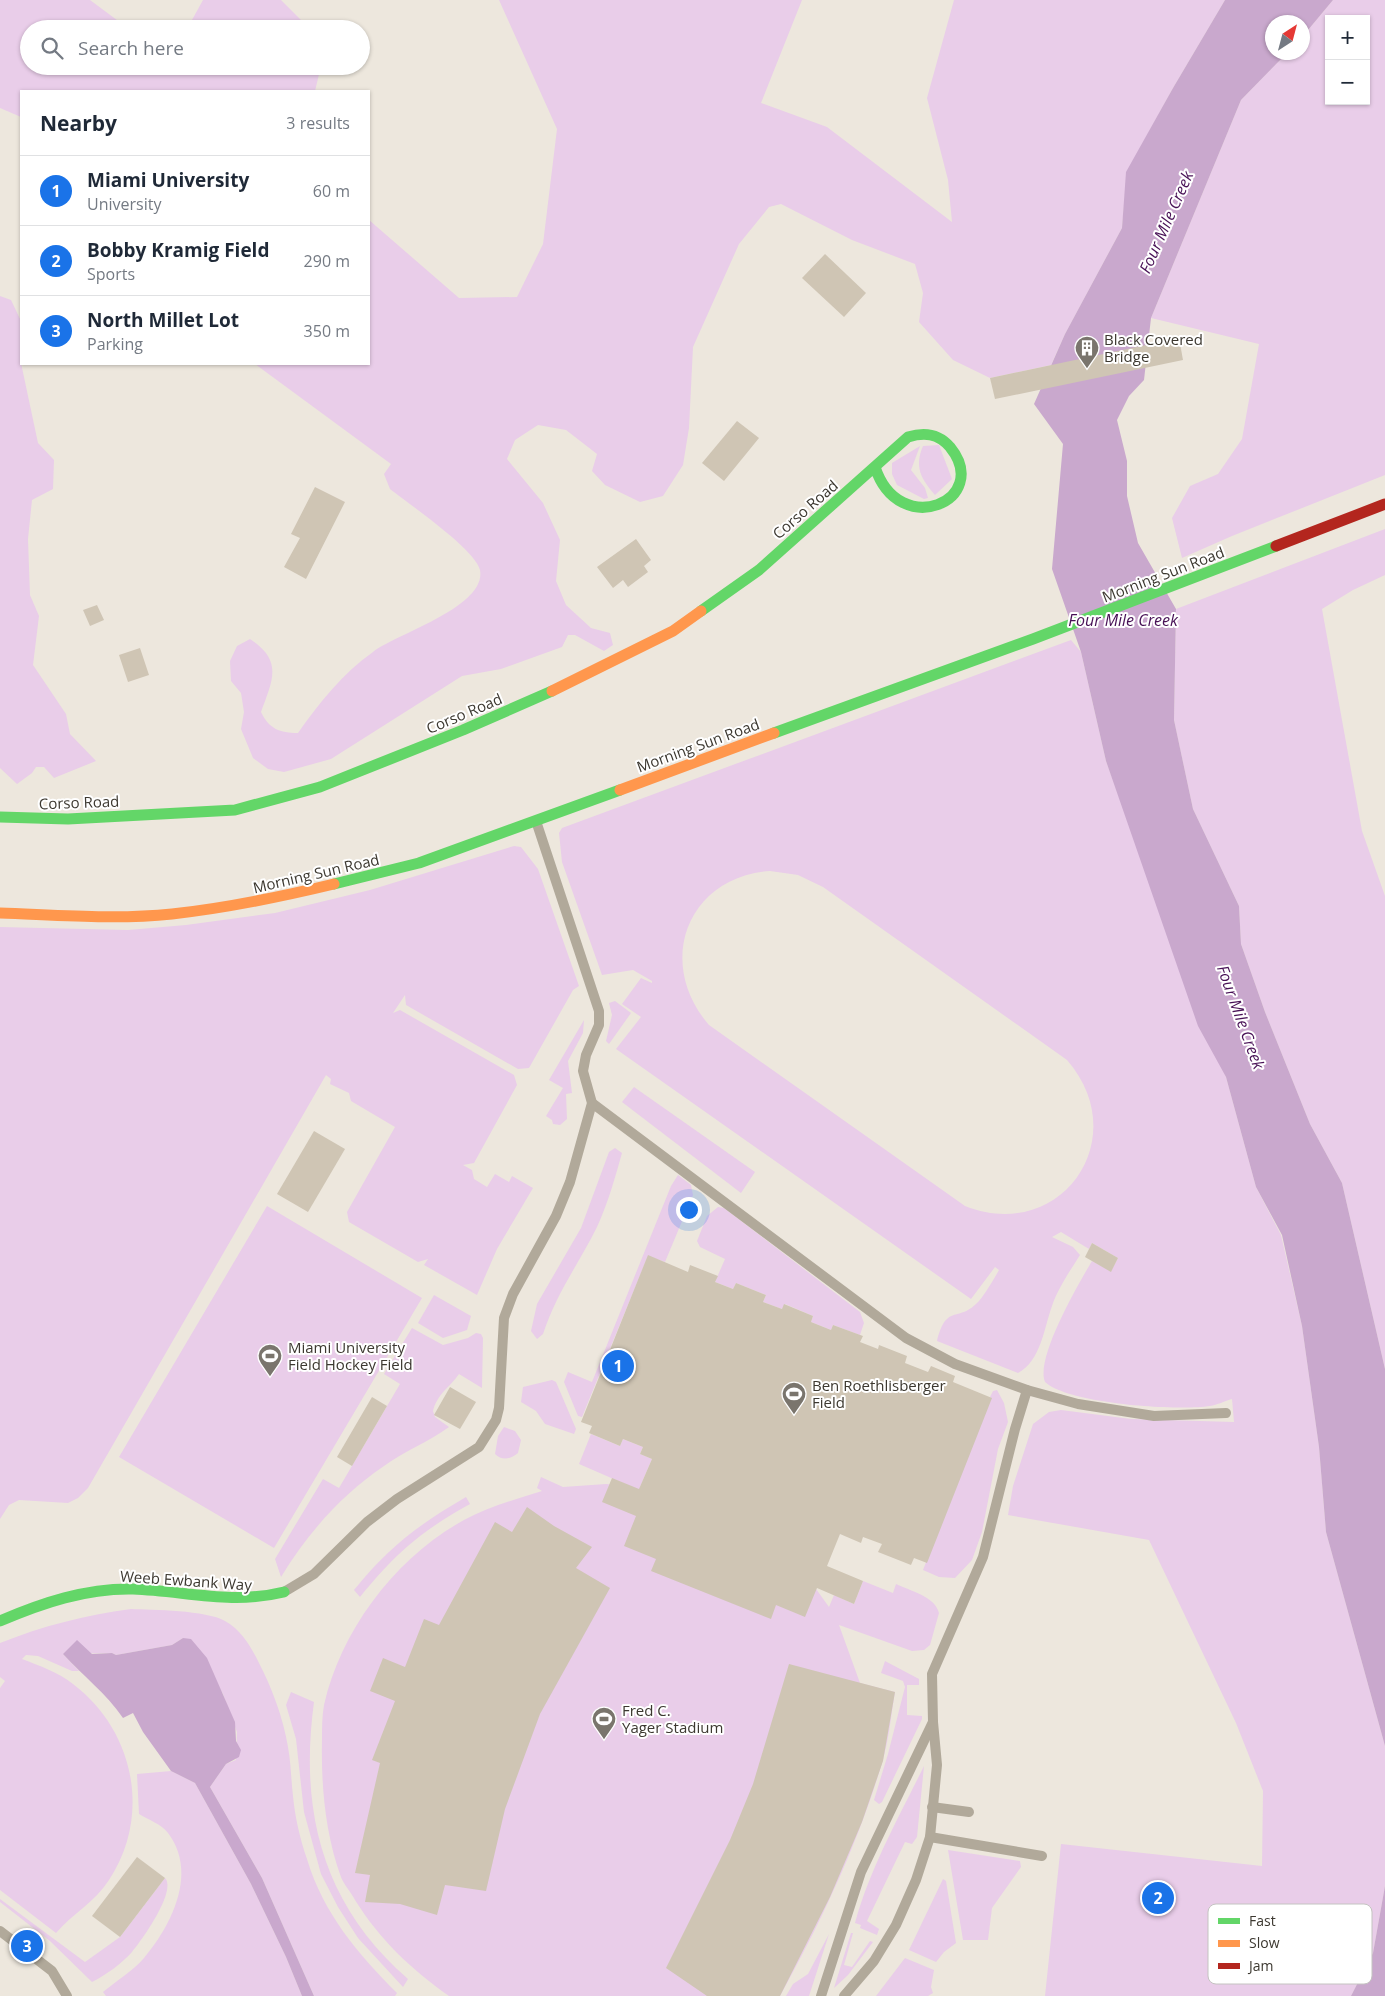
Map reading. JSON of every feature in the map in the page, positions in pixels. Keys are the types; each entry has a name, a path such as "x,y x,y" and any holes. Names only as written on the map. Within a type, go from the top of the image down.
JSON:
{"street":[{"name":"Corso Road","path":"0,817 68,820 235,810 320,787 454,734 578,678 673,631 759,570 908,437 922,432 941,437 956,450 963,467 960,486 949,500 933,509 913,508 897,500 882,486 875,468"},
{"name":"Morning Sun Road","path":"0,913 98,917 170,914 270,900 419,863 1033,639 1385,504"},
{"name":"Weeb Ewbank Way","path":"0,1620 35,1606 70,1596 110,1590 162,1592 235,1600 264,1599 284,1592"}],"lane":[{"path":"284,1592 314,1574 367,1522 397,1499 479,1447 496,1420 499,1408 504,1318 513,1294 556,1216 567,1190 592,1103 583,1071 586,1055 599,1025 599,1011 536,820"},
{"path":"592,1103 906,1338 956,1364 1027,1390 1078,1404 1154,1416 1226,1413"},
{"path":"844,1996 874,1961 896,1925 916,1880 930,1837 937,1765 933,1722 932,1674 984,1557 1015,1429 1027,1390"},
{"path":"821,1996 861,1872 933,1722"},
{"path":"932,1808 969,1812"},
{"path":"930,1837 1042,1856"},
{"path":"0,1932 52,1971 67,1996"}],"shaded area":[{"path":"0,0 90,0 117,20 20,20 20,75 319,75 315,90 20,90 20,117 0,108"},
{"path":"203,0 281,0 301,20 192,20"},
{"path":"499,0 802,0 761,103 827,127 952,222 948,180 927,98 954,0 1225,0 1173,88 1127,172 1122,228 1065,334 1051,365 990,378 953,360 919,322 923,293 915,264 852,240 781,204 769,207 739,244 693,347 689,428 683,465 663,496 640,502 605,485 592,471 597,454 566,430 538,425 515,440 507,459 543,503 560,540 556,581 566,605 591,628 610,633 613,645 604,651 575,635 568,635 562,647 501,669 462,676 331,759 284,772 268,769 253,758 241,729 244,712 241,693 231,681 230,661 237,646 250,639 267,655 272,671 269,690 261,712 271,726 276,729 298,733 332,689 362,660 384,645 438,618 469,596 478,583 480,570 476,561 455,539 390,489 384,474 391,464 256,365 370,365 370,221 459,298 517,297 543,244 557,129"},
{"path":"1333,0 1385,0 1385,475 1182,558 1172,518 1190,486 1218,474 1242,439 1259,344 1151,318 1241,100 1280,60 1310,60 1310,28"},
{"path":"0,296 11,300 20,319 20,365 38,443 54,460 53,489 32,500 28,539 30,595 39,616 33,665 66,714 70,734 96,761 54,778 44,767 36,767 32,773 17,784 0,768"},
{"path":"939,445 952,479 935,495 926,484 920,472 919,460 923,446"},
{"path":"920,446 911,470 925,488 928,498 924,499 897,485 892,474 892,463"},
{"path":"1385,529 1385,575 1353,590 1322,609 1362,831 1385,896 1385,1369 1342,1183 1310,1124 1265,1012 1241,944 1239,906 1193,809 1174,720 1176,609"},
{"path":"1071,640 1081,652 1106,761 1148,876 1226,1077 1256,1187 1281,1235 1302,1326 1319,1447 1326,1532 1385,1746 1385,1886 1372,1955 1372,1904 1208,1904 1208,1984 1357,1984 1351,1996 1045,1996 1061,1844 1262,1866 1263,1791 1236,1723 1149,1540 1008,1515 1013,1486 1033,1424 1049,1412 1061,1410 1131,1419 1234,1422 1232,1399 1213,1405 1194,1407 1124,1404 1076,1396 1058,1390 1045,1382 1046,1356 1052,1339 1092,1261 1111,1271 1118,1258 1092,1243 1089,1249 1061,1232 1052,1237 1073,1247 1080,1255 1064,1280 1052,1306 1041,1343 1032,1361 1026,1368 1018,1373 937,1341 945,1322 953,1315 970,1309 977,1303 999,1270 995,1267 971,1299 616,1049 641,1017 622,1004 641,978 652,983 652,981 633,970 602,975 562,862 559,833 562,828","holes":["770,871 798,875 823,887 1067,1060 1086,1090 1093,1121 1090,1150 1078,1176 1057,1197 1031,1210 1000,1214 965,1206 709,1025 693,1001 684,976 683,951 688,927 700,906 718,889 741,877"]},
{"path":"514,846 521,847 538,869 579,986 573,990 529,1068 518,1069 406,1005 405,995 393,1013 400,1010 514,1075 517,1085 474,1163 463,1165 472,1170 474,1179 487,1187 495,1174 509,1182 512,1176 533,1188 497,1249 477,1295 424,1265 428,1259 418,1262 349,1222 347,1212 395,1127 351,1101 349,1093 330,1084 331,1079 326,1075 88,1488 78,1498 68,1503 19,1500 9,1505 0,1519 0,927 128,930 186,925 275,913 370,890"},
{"path":"615,1001 631,1013 609,1044 606,1041 612,1015 609,1003"},
{"path":"584,1020 583,1033 568,1061 572,1093 566,1094 567,1119 560,1125 553,1124 552,1120 546,1116 563,1088 549,1080"},
{"path":"634,1087 755,1172 741,1193 622,1102"},
{"path":"615,1148 622,1153 601,1218 561,1292 543,1334 537,1339 531,1331 537,1304 581,1228 609,1152"},
{"path":"678,1175 691,1185 693,1195 665,1262 648,1256 582,1417 578,1416 564,1382 568,1372 592,1382 671,1186"},
{"name":"Miami University Field Hockey Field","path":"267,1206 422,1298 274,1548 119,1457"},
{"path":"718,1207 724,1208 860,1312 864,1323 860,1335 833,1325 831,1330 811,1322 813,1316 785,1304 782,1309 763,1302 766,1295 736,1283 733,1289 715,1282 725,1259 700,1247 697,1241 707,1216"},
{"path":"434,1295 471,1316 467,1330 443,1338 418,1323"},
{"path":"412,1328 443,1345 468,1338 476,1333 481,1334 483,1338 482,1388 459,1374 441,1395 433,1411 435,1417 449,1427 392,1461 354,1489 314,1530 281,1577 275,1559 323,1479 339,1488 400,1384 384,1374"},
{"path":"552,1380 556,1382 576,1429 574,1434 545,1424 536,1411 521,1402 523,1387"},
{"path":"997,1390 1004,1403 1008,1422 998,1449 982,1532 972,1560 955,1578 939,1577 923,1570 990,1397 993,1391"},
{"path":"504,1427 515,1431 521,1440 518,1453 512,1457 501,1458 495,1454 498,1436"},
{"name":"Fred C. Yager Stadium","path":"591,1434 620,1446 623,1439 643,1447 640,1454 652,1459 640,1487 806,1575 829,1607 834,1595 854,1604 863,1581 893,1593 896,1584 927,1598 937,1607 939,1613 930,1645 924,1650 912,1651 839,1625 860,1683 895,1692 890,1728 882,1763 850,1853 810,1940 780,1996 449,1996 409,1964 386,1941 365,1915 341,1877 331,1843 325,1809 322,1774 322,1718 332,1677 343,1650 358,1623 394,1575 439,1535 473,1515 542,1491 537,1488 541,1477 563,1487 606,1484 632,1487 579,1464"},
{"path":"466,1497 470,1504 423,1534 385,1568 360,1597 354,1590 392,1549 433,1517"},
{"path":"131,1609 179,1611 216,1617 236,1629 248,1644 268,1682 283,1725 289,1753 296,1820 314,1879 322,1897 343,1932 397,1993 395,1996 314,1996 262,1878 210,1787 226,1764 236,1760 237,1732 210,1666 183,1638 172,1645 116,1655 112,1653 63,1654 79,1671 72,1671 38,1656 26,1655 22,1659 67,1680 94,1703 110,1725 123,1749 130,1775 133,1802 130,1828 122,1855 109,1880 97,1895 56,1933 0,1890 0,1688 5,1681 0,1677 0,1643 64,1622 97,1614"},
{"path":"885,1661 919,1679 919,1685 907,1685 907,1715 922,1716 922,1719 882,1802 879,1804 874,1800 905,1687 903,1681 881,1673"},
{"path":"291,1692 314,1702 310,1742 310,1781 315,1818 324,1854 337,1888 355,1920 379,1950 408,1979 403,1987 358,1938 338,1907 321,1874 304,1812 296,1739 286,1705"},
{"path":"924,1766 917,1837 912,1844 905,1842 867,1921 879,1929 877,1935 860,1928 861,1925 855,1923 877,1863"},
{"path":"171,1771 195,1783 251,1884 286,1957 302,1996 106,1996 103,1992 130,1972 144,1958 164,1930 178,1898 181,1864 177,1848 165,1830 139,1814 137,1774"},
{"path":"948,1850 1020,1861 1021,1867 992,1908 988,1940 963,1940"},
{"path":"165,1878 167,1884 166,1893 162,1904 143,1937 123,1961 108,1973 92,1982 50,1941 0,1902 0,1899 85,1962 120,1937"},
{"path":"943,1879 946,1881 956,1943 944,1952 936,1962 909,1950"},
{"path":"851,1933 853,1933 844,1965 852,1967 870,1941 873,1942 848,1975 834,1988"},
{"path":"829,1934 809,1996 786,1996 793,1984 808,1974"},
{"path":"905,1958 934,1970 931,1987 933,1993 928,1996 876,1996"}],"water":[{"name":"Four Mile Creek","path":"1225,0 1333,0 1310,28 1310,15 1265,15 1265,60 1280,60 1241,100 1151,318 1144,380 1129,396 1117,420 1127,461 1127,496 1138,543 1176,609 1174,720 1193,809 1239,906 1241,944 1265,1012 1310,1124 1342,1183 1385,1369 1385,1746 1326,1532 1319,1447 1302,1326 1282,1235 1256,1187 1226,1077 1198,1026 1106,761 1081,652 1052,569 1063,444 1034,404 1065,334 1122,228 1126,172"},
{"path":"183,1638 191,1639 207,1658 235,1722 236,1741 241,1750 239,1757 226,1764 210,1787 262,1878 314,1996 302,1996 286,1957 251,1884 195,1783 171,1771 143,1732 133,1713 123,1718 102,1693 63,1654 77,1640 92,1654 112,1653 116,1655 172,1645"},
{"path":"1385,1886 1385,1996 1351,1996 1357,1984 1372,1984 1373,1953"}],"building":[{"path":"825,254 866,293 844,317 802,278"},
{"name":"Black Covered Bridge","path":"1179,338 1183,360 995,399 990,378"},
{"path":"737,421 759,438 724,481 702,463"},
{"path":"315,487 345,502 306,579 284,567 300,538 291,534"},
{"path":"636,539 651,560 644,566 648,572 628,587 623,580 613,588 597,567"},
{"path":"97,605 104,620 90,626 83,610"},
{"path":"140,648 149,675 128,682 119,655"},
{"path":"314,1131 345,1149 308,1212 277,1194"},
{"path":"1092,1243 1118,1258 1111,1272 1085,1257"},
{"path":"648,1255 688,1272 690,1265 718,1276 715,1282 733,1289 736,1283 766,1295 763,1302 782,1309 784,1304 813,1316 811,1322 831,1330 833,1325 863,1336 860,1342 878,1349 879,1345 907,1356 905,1363 928,1372 931,1366 955,1376 953,1382 992,1398 927,1563 914,1558 911,1565 878,1552 882,1544 863,1537 861,1543 840,1534 827,1566 863,1581 854,1604 817,1588 805,1617 776,1605 771,1619 651,1571 656,1559 624,1546 636,1516 602,1502 612,1478 639,1489 652,1459 640,1454 643,1447 623,1439 620,1446 589,1433 592,1426 581,1422"},
{"path":"450,1387 476,1402 460,1429 434,1415"},
{"path":"372,1397 387,1406 352,1466 337,1457"},
{"path":"527,1507 554,1526 592,1547 576,1568 610,1588 540,1714 505,1809 486,1891 445,1885 437,1915 400,1904 365,1902 370,1875 355,1873 380,1763 372,1760 395,1701 370,1691 383,1658 405,1667 424,1619 439,1625 495,1522 512,1532"},
{"path":"789,1664 895,1692 883,1761 862,1822 830,1897 780,1996 707,1996 666,1968 730,1840 753,1784"},
{"path":"137,1857 165,1878 120,1937 92,1916"}],"traffic: fast":[{"path":"701,611 759,570 908,437 925,434 936,436 945,442 950,447 960,466 960,483 951,496 938,505 921,507 903,503 887,490 875,467"},
{"path":"774,733 1033,639 1276,546"},
{"path":"0,817 68,819 235,810 320,787 463,730 552,691"},
{"path":"334,884 419,863 620,790"},
{"path":"0,1621 32,1608 65,1598 116,1589 153,1590 227,1597 264,1596 284,1592"}],"traffic: slow":[{"path":"552,691 673,631 701,611"},
{"path":"620,790 774,733"},
{"path":"0,913 108,917 151,916 213,909 334,884"}],"traffic: jam":[{"path":"1276,546 1385,504"}],"place":[{"name":"Black Covered Bridge","path":"1087,369"},
{"name":"Miami University","path":"618,1366"},
{"name":"Miami University Field Hockey Field","path":"270,1377"},
{"name":"Ben Roethlisberger Field","path":"794,1415"},
{"name":"Fred C. Yager Stadium","path":"604,1740"},
{"name":"Bobby Kramig Field","path":"1158,1898"},
{"name":"North Millet Lot","path":"27,1946"}]}
